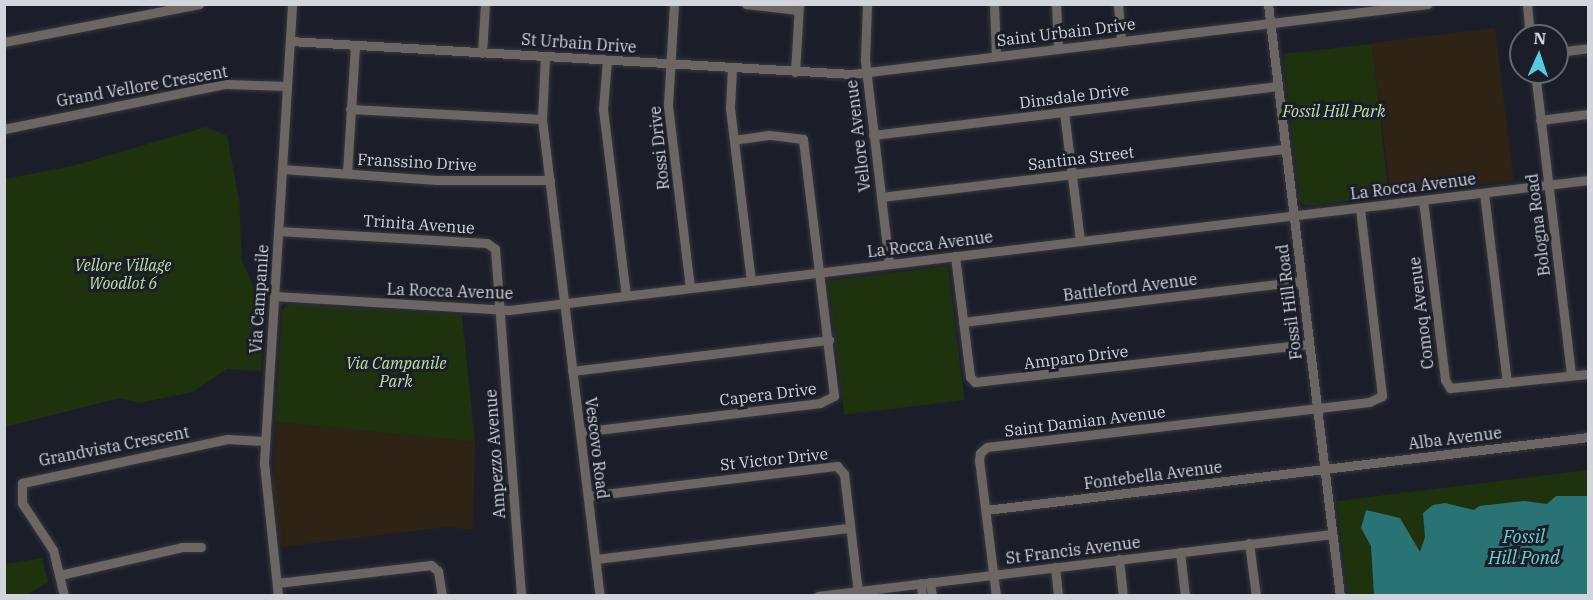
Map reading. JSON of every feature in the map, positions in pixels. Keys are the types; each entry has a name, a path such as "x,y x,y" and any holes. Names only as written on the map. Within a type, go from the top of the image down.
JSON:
{"street":[{"path":"4,42 199,4"},
{"name":"Via Campanile","path":"278,596 265,483 265,441 292,4"},
{"path":"482,53 485,4"},
{"name":"Rossi Drive","path":"674,4 670,64 670,123 690,288"},
{"path":"746,4 798,7 795,72"},
{"name":"Vellore Avenue","path":"867,4 866,72 889,264"},
{"path":"994,4 996,55"},
{"path":"1056,4 1058,48"},
{"path":"1118,4 1121,40"},
{"name":"Fossil Hill Road","path":"1268,4 1340,596"},
{"path":"1334,4 1336,16"},
{"name":"Saint Urbain Drive","path":"866,72 1428,4"},
{"path":"1527,4 1529,24"},
{"name":"St Urbain Drive","path":"290,41 795,72 866,72"},
{"path":"347,173 354,45"},
{"path":"1569,50 1588,48"},
{"name":"Vescovo Road","path":"545,56 542,119 600,596"},
{"path":"607,60 603,110 626,296"},
{"path":"732,68 734,140 751,281"},
{"name":"Grand Vellore Crescent","path":"4,129 225,84 287,86"},
{"name":"Bologna Road","path":"1536,84 1571,375"},
{"name":"Dinsdale Drive","path":"873,135 1278,86"},
{"path":"350,109 542,119"},
{"path":"1064,112 1080,241"},
{"path":"1540,120 1588,114"},
{"name":"Capera Drive","path":"580,432 827,401 835,392 804,139 769,135 734,140"},
{"name":"Santina Street","path":"881,197 1285,149"},
{"name":"Franssino Drive","path":"282,169 437,180 550,180"},
{"name":"La Rocca Avenue","path":"274,296 498,310 1588,180"},
{"path":"1484,193 1507,383"},
{"name":"Comoq Avenue","path":"1423,200 1446,385 1453,390 1588,374"},
{"path":"1317,408 1375,401 1382,396 1360,208"},
{"name":"Trinita Avenue","path":"278,231 487,243 495,249 498,310"},
{"name":"Amparo Drive","path":"955,256 970,377 986,383 1309,344"},
{"name":"Battleford Avenue","path":"963,322 1301,281"},
{"name":"Ampezzo Avenue","path":"498,310 521,596"},
{"path":"572,371 830,340"},
{"name":"Saint Damian Avenue","path":"996,596 979,460 980,453 987,447 1317,408"},
{"name":"Alba Avenue","path":"1324,469 1588,437"},
{"name":"Grandvista Crescent","path":"64,596 53,550 22,503 20,488 27,479 227,439 265,441"},
{"name":"St Victor Drive","path":"588,496 837,466 844,474 858,593"},
{"name":"Fontebella Avenue","path":"986,510 1324,469"},
{"path":"596,559 850,528"},
{"name":"St Francis Avenue","path":"818,596 858,593 994,574 1332,534"},
{"path":"1249,543 1256,596"},
{"path":"60,574 182,547 201,547"},
{"path":"1180,552 1185,596"},
{"path":"1119,559 1123,596"},
{"path":"277,583 431,565 438,571 442,596"},
{"path":"1055,567 1058,596"},
{"path":"922,596 926,583"},
{"path":"926,583 932,596"}],"shaded area":[{"path":"1495,28 1514,181 1391,196 1372,43"},
{"path":"275,422 475,442 473,530 448,527 281,547 273,481"}],"green space":[{"name":"Fossil Hill Park","path":"1372,44 1389,196 1306,206 1300,202 1283,54"},
{"name":"Vellore Village Woodlot 6","path":"206,127 227,136 239,200 242,262 265,309 261,371 227,369 193,392 139,403 120,398 5,427 5,179 72,166"},
{"path":"948,266 964,400 844,415 828,281"},
{"name":"Via Campanile Park","path":"288,304 462,315 475,442 275,422 282,310"},
{"name":"Fossil Hill Pond","path":"1588,470 1588,595 1348,595 1337,501"},
{"path":"42,558 48,582 26,595 5,595 5,564"}],"water":[{"name":"Fossil Hill Pond","path":"1556,496 1588,496 1588,595 1374,595 1371,546 1361,528 1366,510 1400,518 1420,552 1425,537 1423,513 1433,505 1445,503 1474,510 1479,506 1524,501 1547,504"}]}
